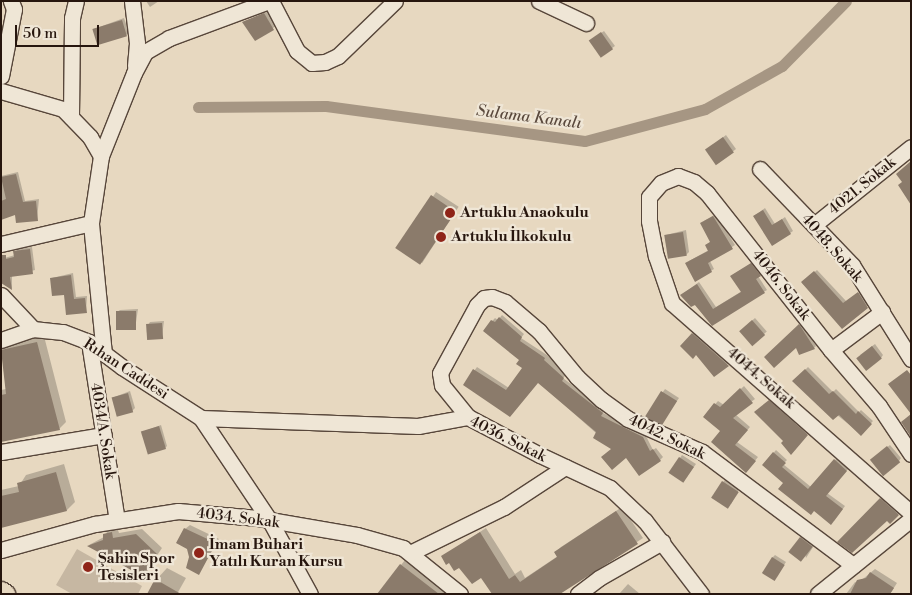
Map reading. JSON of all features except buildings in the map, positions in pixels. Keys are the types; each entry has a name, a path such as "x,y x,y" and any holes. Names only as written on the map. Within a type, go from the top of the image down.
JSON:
{"street":[{"path":"1,76 14,9 11,1"},
{"path":"71,117 72,18 76,1"},
{"path":"132,1 137,43 134,73"},
{"path":"104,354 91,224 102,156 134,73 145,52 169,38 264,2 297,51 312,63 338,56 395,1"},
{"path":"539,1 586,23"},
{"path":"1,91 63,109 90,136 102,156"},
{"name":"4021. Sokak","path":"814,225 911,147"},
{"name":"4048. Sokak","path":"760,169 852,265 882,312 894,337 910,355"},
{"name":"4046. Sokak","path":"649,221 649,197 661,182 678,176 694,182 713,200 831,350 879,406 911,454"},
{"name":"4044. Sokak","path":"649,221 656,256 672,303 911,513"},
{"path":"1,244 91,224"},
{"path":"1,295 33,329 1,340"},
{"name":"4042. Sokak","path":"468,417 442,385 440,373 477,305 484,298 492,297 505,302 539,332 577,377 602,400 628,419 702,452 853,565"},
{"path":"831,350 882,312"},
{"name":"Rıhan Caddesi","path":"33,329 63,332 89,342 104,354 201,418"},
{"name":"4034/A. Sokak","path":"89,342 117,520"},
{"name":"4036. Sokak","path":"201,418 418,426 468,417 610,488 645,521 701,594"},
{"path":"201,418 270,521 310,594"},
{"path":"1,452 104,435"},
{"path":"410,553 504,507 565,467"},
{"name":"4034. Sokak","path":"1,550 117,520 178,511 270,521 356,535 410,553 460,594"},
{"path":"820,593 911,519"},
{"path":"578,594 599,578 662,542"}],"shaded area":[{"name":"Şahin Spor Tesisleri","path":"77,549 142,586 138,594 72,594 56,585"}],"waterway":[{"name":"Sulama Kanalı","path":"198,107 326,106 585,141 705,109 782,66 846,1"}],"place":[{"name":"Artuklu Anaokulu","path":"450,213"},
{"name":"Artuklu İlkokulu","path":"441,237"},
{"name":"İmam Buhari Yatılı Kuran Kursu","path":"199,553"},
{"name":"Şahin Spor Tesisleri","path":"88,567"}]}
